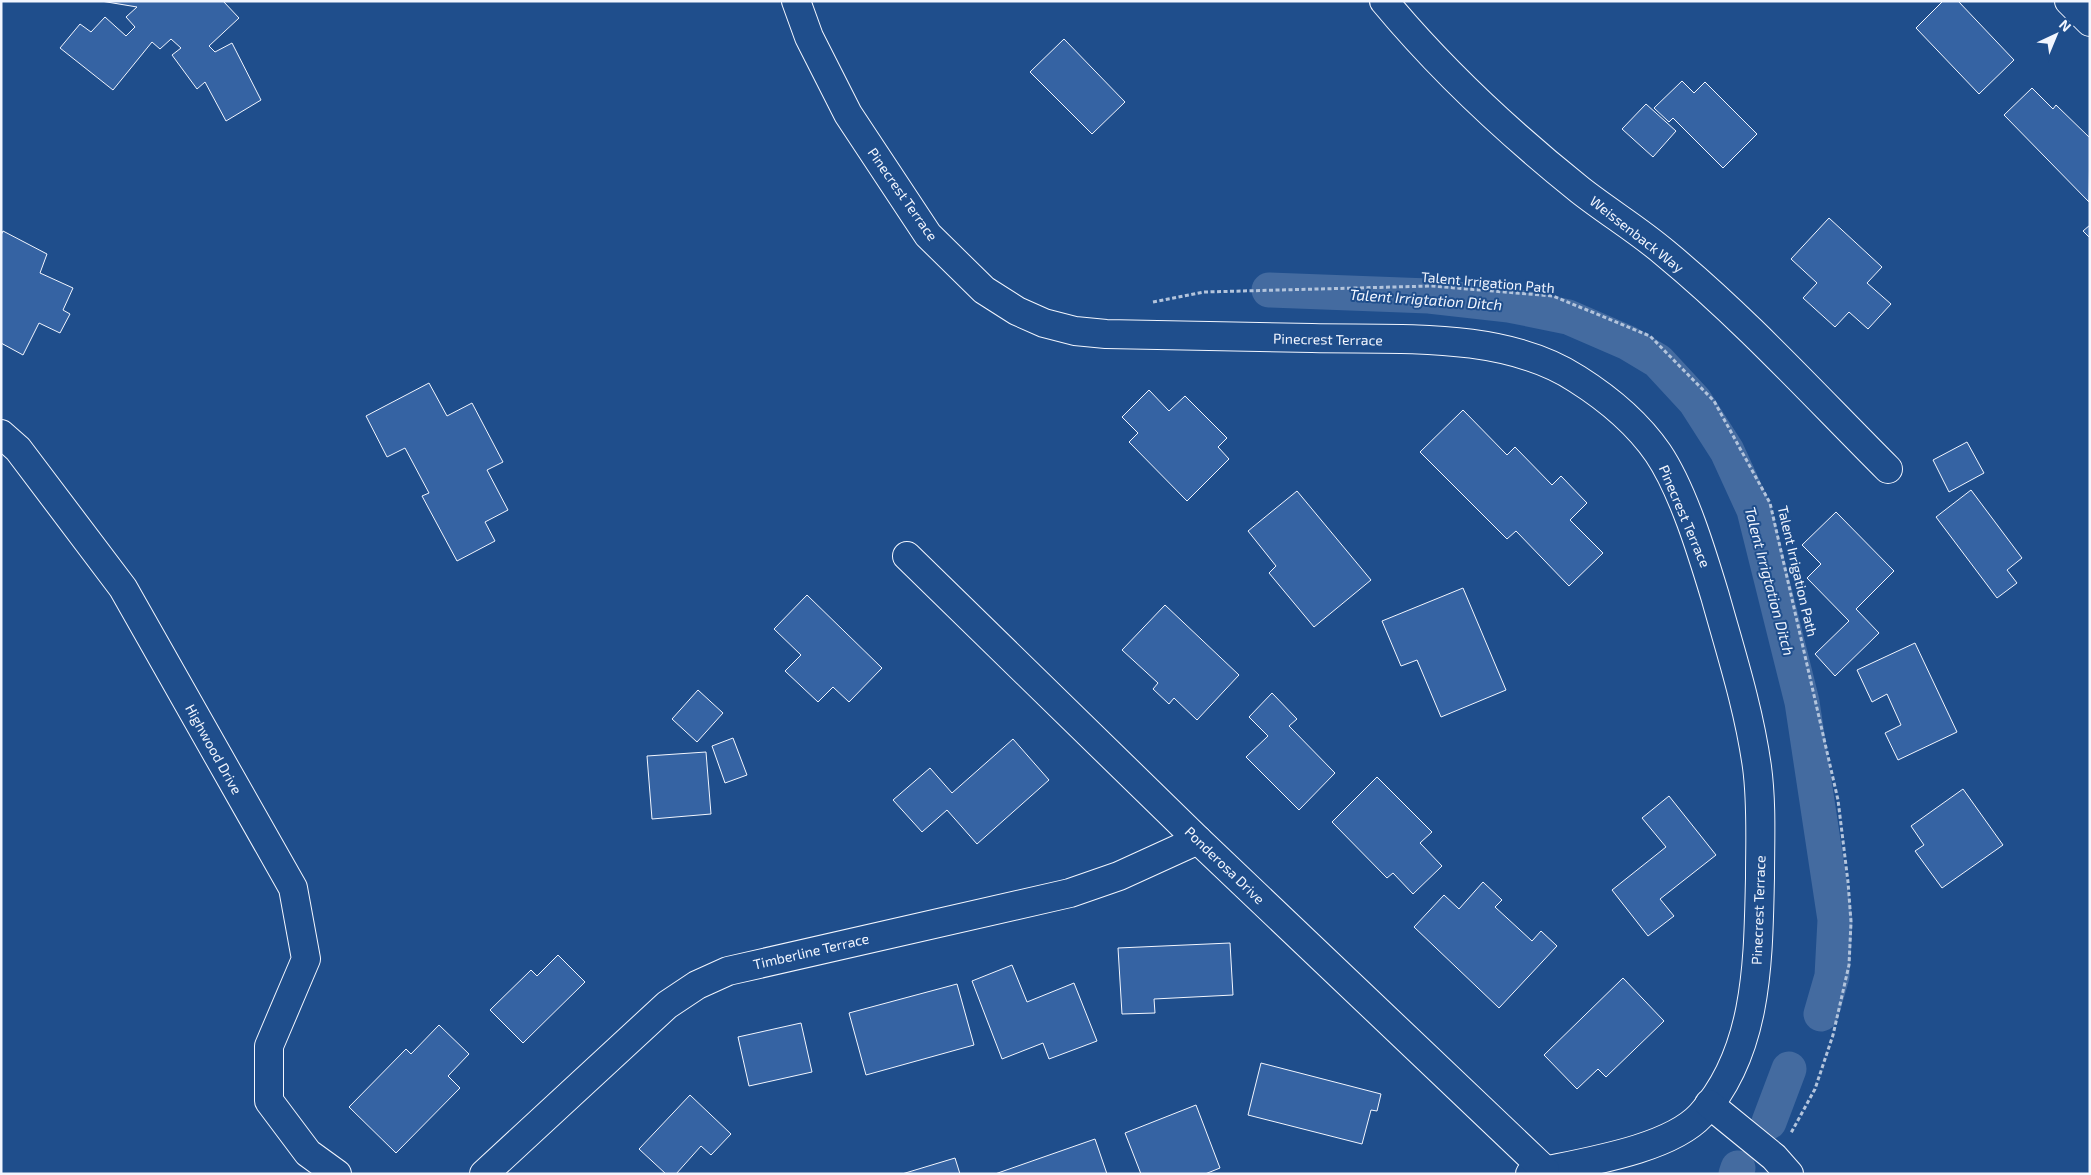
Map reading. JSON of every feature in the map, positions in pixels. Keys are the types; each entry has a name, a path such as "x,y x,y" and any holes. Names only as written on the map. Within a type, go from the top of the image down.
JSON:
{"street":[{"name":"Pinecrest Terrace","path":"796,1 809,37 848,114 928,235 984,290 1017,311 1044,323 1074,331 1106,334 1422,341 1494,347 1538,360 1575,377 1636,427 1659,455 1682,502 1705,562 1748,717 1758,771 1760,830 1758,959 1755,983 1750,1009 1731,1071 1710,1104 1699,1117 1678,1133 1646,1146 1537,1172"},
{"name":"Weissenback Way","path":"1384,1 1422,47 1500,122 1581,191 1664,252 1708,291 1737,317 1888,469"},
{"path":"2069,1 2090,22"},
{"name":"Highwood Drive","path":"1,434 18,449 124,588 293,888 306,959 269,1046 269,1101 308,1153 337,1174"},
{"name":"Ponderosa Drive","path":"908,556 1537,1172"},
{"name":"Timberline Terrace","path":"484,1174 667,1005 697,985 728,971 778,958 1070,892 1119,876 1198,840"},
{"path":"1710,1104 1782,1165"}],"path":[{"name":"Talent Irrigation Path","path":"1148,303 1204,292 1432,286 1553,296 1650,336 1714,401 1770,503 1838,800 1850,914 1849,965 1833,1035 1815,1089 1782,1165"}],"building":[{"path":"101,1 223,1 239,18 209,46 215,52 232,43 261,100 226,121 205,82 197,89 172,55 181,48 171,39 160,49 152,42 113,90 60,48 80,24 91,32 105,17 126,36 135,27 126,17 137,7"},
{"path":"1943,1 1958,1 2014,60 1979,94 1916,28"},
{"path":"1064,39 1125,102 1092,134 1030,72"},
{"path":"1682,81 1694,93 1705,82 1757,134 1723,168 1673,118 1669,122 1654,108"},
{"path":"2032,88 2053,109 2056,105 2090,138 2089,202 2004,115"},
{"path":"1646,104 1676,131 1653,157 1622,129"},
{"path":"1829,218 1882,267 1867,283 1891,304 1868,329 1849,312 1835,327 1803,298 1817,283 1791,259"},
{"path":"2090,225 2090,238 2083,231"},
{"path":"3,231 47,254 40,273 73,288 63,310 70,314 60,333 39,323 23,355 1,343 1,235"},
{"path":"429,383 447,416 472,403 503,462 487,470 508,510 485,522 495,541 457,561 422,496 429,493 405,448 387,457 366,416"},
{"path":"1149,390 1169,411 1185,396 1227,438 1218,447 1229,459 1187,501 1129,442 1138,433 1122,417"},
{"path":"1463,410 1507,455 1515,447 1552,485 1561,476 1587,503 1570,520 1603,553 1569,586 1516,531 1507,539 1420,452"},
{"path":"1967,442 1984,473 1949,492 1933,460"},
{"path":"1971,490 2022,558 2007,570 2017,583 1997,598 1936,517"},
{"path":"1297,491 1371,580 1314,627 1269,573 1276,566 1248,531"},
{"path":"1836,512 1894,571 1856,609 1879,633 1835,676 1815,654 1849,621 1807,578 1821,564 1802,545"},
{"path":"1463,588 1506,690 1441,717 1417,660 1401,666 1382,621"},
{"path":"807,595 882,668 849,702 833,687 818,702 785,671 801,655 774,629"},
{"path":"1165,605 1239,675 1197,720 1174,698 1169,704 1153,689 1158,683 1122,650"},
{"path":"1915,643 1957,732 1898,760 1885,733 1901,725 1887,694 1872,702 1857,670"},
{"path":"698,690 723,713 697,742 672,719"},
{"path":"1272,693 1297,719 1289,726 1335,773 1299,810 1246,757 1268,736 1249,717"},
{"path":"733,738 747,775 725,783 712,746"},
{"path":"1013,739 1049,780 977,844 947,810 922,832 893,800 930,768 952,793"},
{"path":"706,752 711,814 652,819 647,756"},
{"path":"1377,777 1432,832 1420,843 1442,866 1413,894 1393,873 1387,878 1332,822"},
{"path":"1963,789 2003,845 1942,888 1915,851 1924,845 1911,826"},
{"path":"1669,796 1716,855 1660,899 1674,916 1648,936 1612,890 1666,847 1642,818"},
{"path":"1483,882 1502,900 1495,907 1532,941 1541,931 1557,946 1499,1008 1414,927 1444,895 1459,909"},
{"path":"1230,943 1233,995 1154,999 1155,1013 1122,1014 1118,948"},
{"path":"558,955 585,982 523,1043 490,1010 531,970 537,976"},
{"path":"1012,965 1027,1002 1074,983 1097,1041 1049,1059 1043,1043 1002,1059 972,981"},
{"path":"1623,978 1664,1021 1606,1077 1598,1069 1577,1089 1544,1055"},
{"path":"957,984 974,1045 866,1075 849,1013"},
{"path":"801,1023 812,1072 749,1086 738,1037"},
{"path":"439,1025 469,1054 448,1076 460,1088 396,1153 349,1107 406,1049 411,1054"},
{"path":"1261,1063 1381,1094 1377,1111 1371,1110 1362,1144 1248,1115"},
{"path":"690,1095 731,1134 711,1155 701,1146 676,1174 666,1174 639,1149"},
{"path":"1196,1105 1220,1168 1205,1174 1141,1174 1125,1133"},
{"path":"1095,1139 1107,1174 995,1174"},
{"path":"955,1158 960,1174 902,1174"}],"waterway":[{"name":"Talent Irrigtation Ditch","path":"1269,290 1429,296 1509,305 1568,317 1628,343 1658,361 1695,401 1727,451 1754,510 1802,702 1835,920 1832,976 1821,1014"},
{"name":"Talent Irrigtation Ditch","path":"1769,1122 1789,1069"},
{"name":"Talent Irrigtation Ditch","path":"1736,1174 1738,1168"}]}
